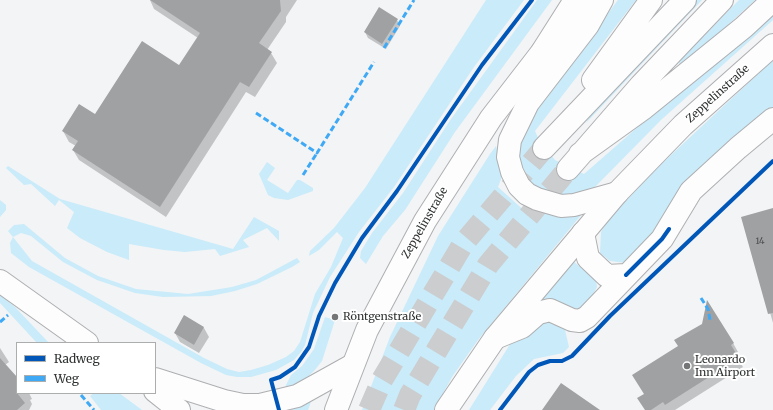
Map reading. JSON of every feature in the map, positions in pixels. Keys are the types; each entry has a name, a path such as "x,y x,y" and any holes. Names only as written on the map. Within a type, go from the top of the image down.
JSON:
{"main road":[{"path":"542,52 575,0"},
{"path":"542,52 592,0"},
{"path":"602,0 588,26 528,102 510,140 508,157 512,172 519,186 527,194 537,199 561,206 574,205 617,193"},
{"path":"651,0 544,148 685,0"},
{"path":"722,0 641,85 574,162 644,108 744,27 773,0"},
{"name":"Zeppelinstraße","path":"446,410 494,338 617,193 683,125 773,45"},
{"name":"Zeppelinstraße","path":"336,410 351,366 366,330 446,186 491,118 542,52"},
{"path":"494,338 522,327 538,313 550,310 572,320 580,321 587,316 670,229 677,211 691,191 738,148 773,119"},
{"path":"583,232 588,258 607,276 626,275"},
{"path":"0,281 86,342"},
{"path":"156,379 224,401 260,405 297,396 351,366"},
{"path":"156,392 179,410"}],"shaded area":[{"path":"486,0 524,0 474,67 394,187 359,232 330,277 313,313 305,345 301,352 294,360 276,370 251,377 237,377 226,375 201,363 29,267 11,253 10,243 13,237 32,261 204,358 227,369 239,372 251,370 268,365 286,357 294,351 300,342 315,294 331,267 343,238 337,232 319,250 309,256 310,251 334,228 365,188"},
{"path":"537,0 552,0 455,132 405,210 383,236 366,264 360,258 361,251 372,233 403,193 451,119"},
{"path":"618,0 636,0 535,131 539,140 555,160 584,174 773,9 773,20 661,120 594,188 578,196 560,196 543,191 532,183 522,166 518,150 522,127"},
{"path":"693,0 702,0 586,123 592,112"},
{"path":"739,0 755,0 688,62 680,66 679,63 683,57"},
{"path":"773,60 773,108 738,134 683,186 667,210 658,228 626,263 610,261 600,253 601,232 608,220 657,168"},
{"path":"496,146 503,174 498,187 528,214 540,210 582,214 478,340 452,377 434,410 362,410 390,337 438,236"},
{"path":"267,162 275,168 267,180 288,193 297,180 300,180 313,188 313,191 288,200 274,198 268,195 259,174"},
{"path":"8,166 60,199 233,249 254,217 279,231 279,241 267,228 243,240 249,247 220,256 215,249 185,252 129,244 129,260 107,252 80,238 67,228 74,212 59,200 55,206 31,184 24,185 6,168"},
{"path":"0,200 6,205 6,210 0,217"},
{"path":"24,224 65,258 98,276 136,289 188,294 232,287 256,280 297,258 300,262 257,284 235,291 211,296 163,297 135,293 97,280 63,262 31,236 21,233 13,237 8,231 14,225"},
{"path":"573,261 596,280 597,287 590,300 580,309 567,308 553,301 539,300"},
{"path":"0,295 15,307 48,342 36,342 0,303"},
{"path":"325,317 335,320 322,361 303,381 286,390 285,387 291,375 302,366 314,349"},
{"path":"546,319 558,323 565,330 569,347 563,353 534,359 516,376 490,410 469,410 512,341"},
{"path":"93,394 120,394 142,410 101,410 90,396"},
{"path":"312,399 308,410 291,410 291,405"}],"building":[{"path":"150,0 280,0 281,11 259,43 272,52 249,87 240,82 160,207 72,150 78,141 62,131 79,104 95,114 142,41 179,65 200,33"},
{"path":"379,7 398,19 382,44 364,32"},
{"path":"773,208 773,313 768,314 741,217"},
{"path":"707,300 734,343 731,345 739,358 665,405 663,402 651,410 645,410 637,398 644,394 632,375 678,346 674,340 702,324"},
{"path":"184,315 204,327 194,345 174,333"},
{"path":"0,358 16,376 16,394 18,394 25,403 17,410 0,410"},
{"path":"561,383 600,410 542,410"}],"tunnel":[{"path":"369,410 382,380 463,244 544,148"},
{"path":"404,410 410,395 488,265 568,169"}],"marked path":[{"path":"384,48 414,0"},
{"path":"256,113 317,153 374,62"},
{"path":"303,175 317,153"},
{"path":"701,298 708,309 710,320"},
{"path":"0,322 8,315"},
{"path":"81,395 94,410"}],"cycle path":[{"path":"279,410 271,380 280,377 295,367 309,347 319,316 335,283 362,238 397,191 482,65 532,0"},
{"path":"500,410 529,372 538,365 550,361 562,361 572,356 610,316 773,161"},
{"path":"626,275 662,239 669,229"}],"place":[{"name":"Röntgenstraße","path":"335,317"},
{"name":"Leonardo Inn Airport","path":"687,366"}]}
